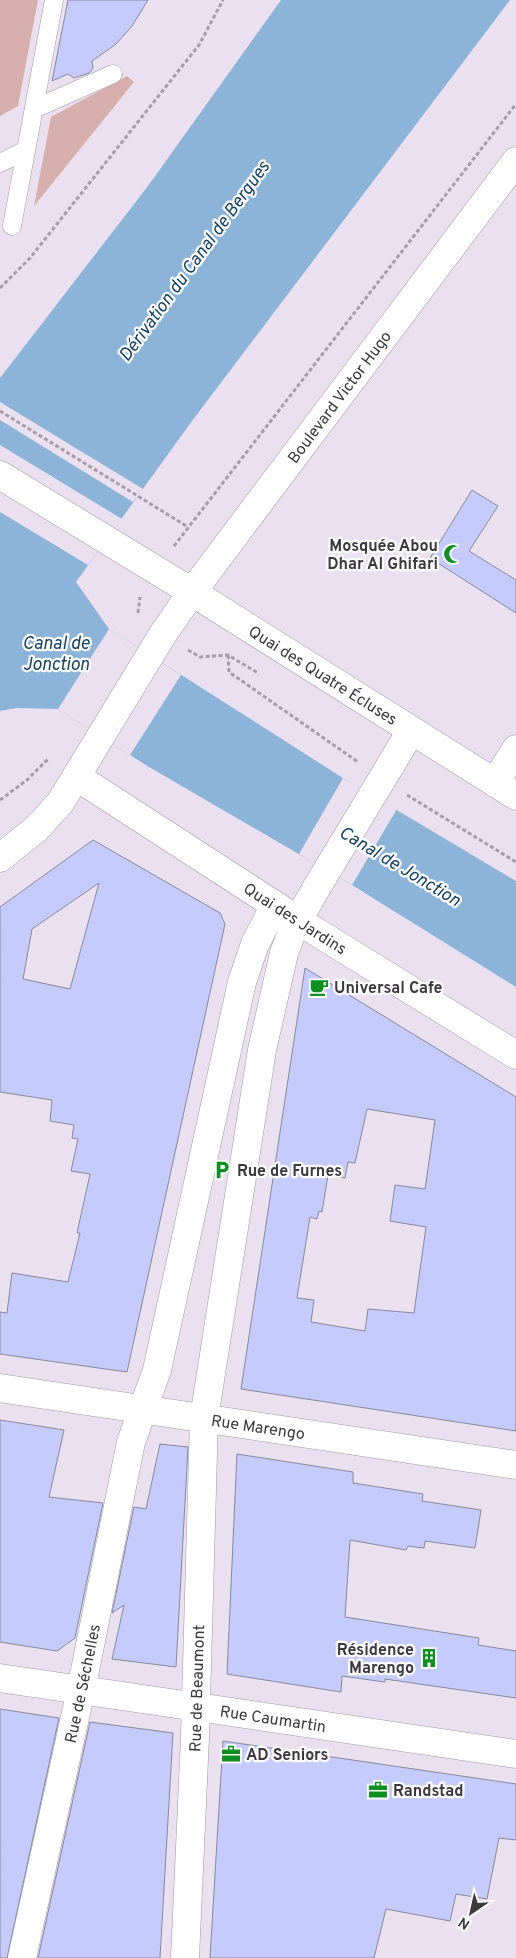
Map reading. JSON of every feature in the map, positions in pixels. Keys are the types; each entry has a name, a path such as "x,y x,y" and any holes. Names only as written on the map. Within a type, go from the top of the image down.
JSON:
{"street":[{"name":"Boulevard Victor Hugo","path":"0,858 26,838 60,804 164,634 192,592 516,161"},
{"name":"Quai des Quatre Écluses","path":"0,475 131,554 506,789"},
{"path":"204,1418 260,1058 284,953 298,920 412,730"},
{"path":"506,789 516,749"},
{"name":"Quai des Jardins","path":"82,768 275,905 516,1055"},
{"path":"142,1410 157,1370 242,982 254,944 275,905"},
{"name":"Rue Marengo","path":"0,1388 516,1465"},
{"name":"Rue de Séchelles","path":"22,1958 81,1690 131,1442 142,1410"},
{"name":"Rue de Beaumont","path":"185,1958 196,1707 204,1418"},
{"name":"Rue Caumartin","path":"0,1678 516,1754"}],"lane":[{"path":"12,226 54,0"},
{"path":"34,109 113,74"},
{"path":"0,163 26,150"}],"path":[{"path":"0,288 30,258 199,45 214,21 223,0"},
{"path":"171,550 516,104"},
{"path":"0,411 188,527"},
{"path":"0,800 27,780 48,758"}],"shaded area":[{"path":"0,0 38,0 18,106 0,116"},
{"path":"127,76 134,82 34,206 51,117"}],"water":[{"path":"281,0 510,0 189,425 76,582 109,629 343,778 516,881 516,987 352,885 149,767 58,709 16,708 0,711 0,378 148,186"}],"pier":[{"path":"0,402 143,489 133,502 0,420"},
{"path":"0,445 122,519 88,565 0,512"},
{"path":"109,629 181,675 130,755 58,709"},
{"path":"343,778 397,809 352,885 299,854"}],"building":[{"path":"68,0 148,0 132,26 116,44 92,61 93,68 89,73 74,78 68,74 52,81"},
{"name":"Mosquée Abou Dhar Al Ghifari","path":"472,490 498,506 469,551 516,580 516,613 430,558"},
{"path":"93,840 220,913 225,924 127,1372 0,1354 0,1312 7,1313 12,1273 68,1282 80,1233 77,1233 90,1174 71,1171 78,1139 72,1138 74,1125 50,1121 52,1100 0,1092 0,907","holes":["99,883 70,989 23,979 32,929"]},
{"path":"305,968 516,1097 516,1431 241,1389","holes":["367,1109 435,1120 425,1189 395,1185 390,1221 426,1227 414,1313 368,1309 365,1331 311,1322 314,1300 297,1298 310,1217 317,1219 319,1211 322,1212 328,1175 345,1178 348,1162 355,1163"]},
{"path":"0,1420 64,1430 49,1497 103,1503 75,1638 57,1651 0,1642"},
{"path":"160,1444 188,1447 176,1667 112,1659 124,1605 112,1613 134,1507 146,1509"},
{"path":"237,1454 353,1472 353,1483 423,1494 422,1501 481,1510 475,1548 425,1541 424,1548 408,1546 406,1550 350,1540 345,1617 479,1638 478,1645 516,1651 516,1698 385,1679 385,1682 342,1676 341,1692 227,1674"},
{"path":"0,1709 59,1718 7,1958 0,1958"},
{"path":"90,1722 173,1733 160,1958 38,1958"},
{"path":"223,1741 516,1784 516,1840 499,1838 487,1899 456,1894 450,1921 386,1909 374,1958 210,1958"}],"place":[{"name":"Mosquée Abou Dhar Al Ghifari","path":"453,554"},
{"name":"Universal Cafe","path":"319,987"},
{"name":"Rue de Furnes","path":"222,1170"},
{"name":"Résidence Marengo","path":"429,1658"},
{"name":"AD Seniors","path":"231,1754"},
{"name":"Randstad","path":"378,1790"}],"water label":[{"name":"Dérivation du Canal de Bergues","path":"194,261"},
{"name":"Canal de Jonction","path":"56,653"},
{"name":"Canal de Jonction","path":"400,866"}]}
